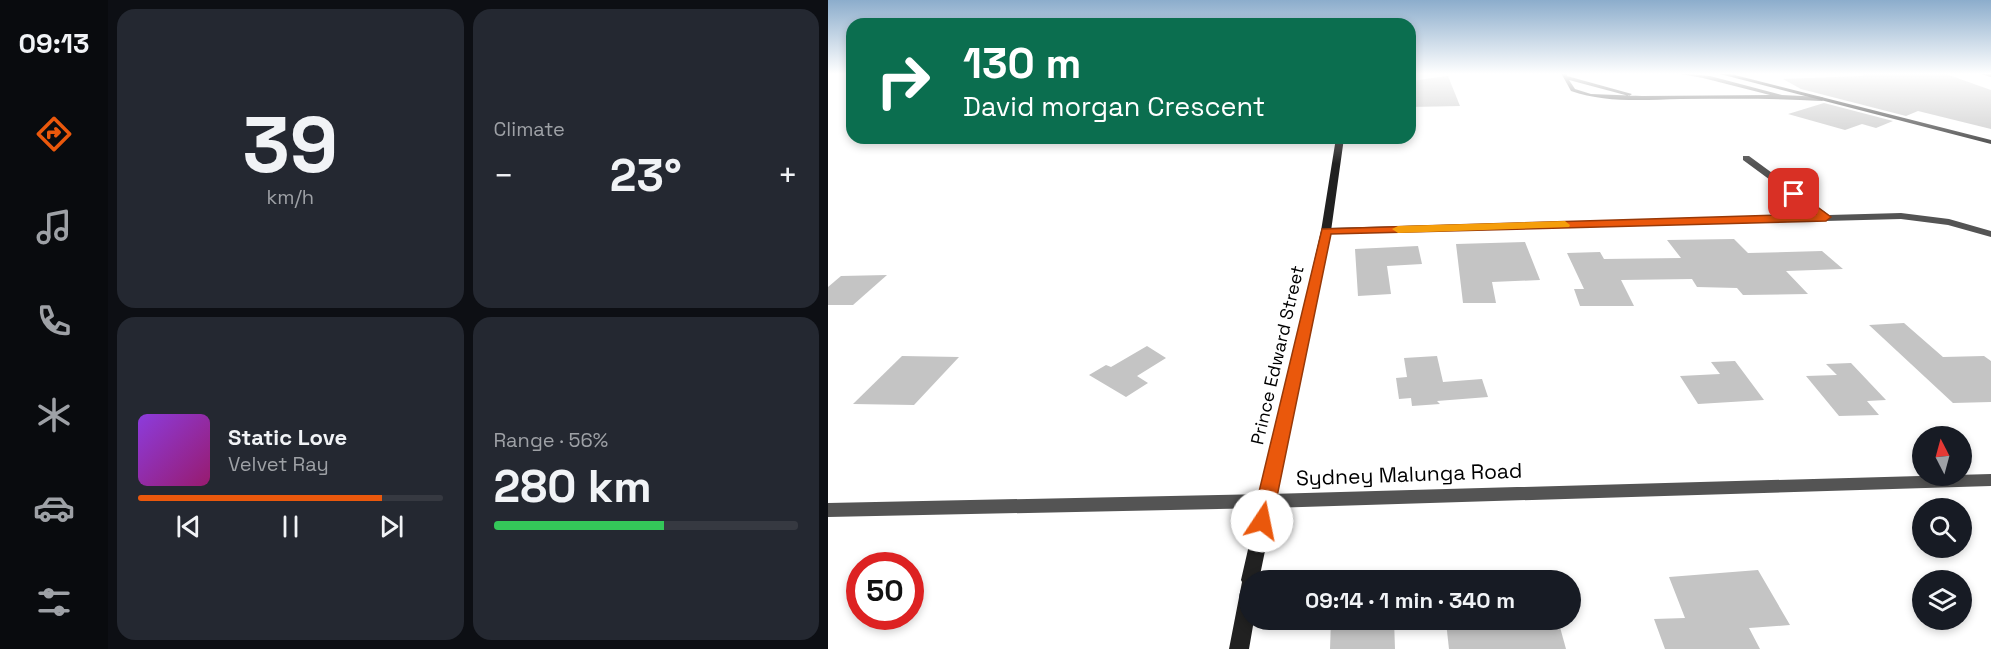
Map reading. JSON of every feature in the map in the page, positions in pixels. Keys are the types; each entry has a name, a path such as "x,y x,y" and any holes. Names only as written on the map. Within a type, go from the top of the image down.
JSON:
{"main road":[{"path":"1839,103 1991,142"},
{"name":"Prince Edward Street","path":"1252,570 1326,231 1339,144"},
{"path":"1239,649 1242,630"}],"street":[{"path":"1746,158 1826,217"},
{"path":"1326,231 1826,217 1924,218 1949,222 1991,234"},
{"name":"Sydney Malunga Road","path":"828,510 1266,501 1991,480"}],"building":[{"path":"1416,103 1459,103 1460,106 1416,107"},
{"path":"1825,103 1893,121 1876,128 1862,124 1845,130 1788,114"},
{"path":"1857,103 1991,103 1991,129 1918,111 1906,116"},
{"path":"1734,239 1748,253 1822,251 1843,269 1786,271 1808,294 1743,295 1737,288 1697,287 1692,279 1621,280 1634,306 1580,306 1574,289 1584,289 1567,253 1600,252 1604,259 1681,258 1667,240"},
{"path":"1525,242 1540,280 1492,282 1496,303 1463,303 1456,244"},
{"path":"1418,246 1422,264 1387,266 1391,294 1358,296 1355,249"},
{"path":"887,275 853,305 828,305 828,287 841,276"},
{"path":"1904,323 1943,357 1984,356 1991,361 1991,402 1953,403 1869,325"},
{"path":"1147,346 1166,358 1137,376 1148,383 1126,397 1089,375 1106,365 1111,367"},
{"path":"902,356 959,357 914,405 853,404"},
{"path":"1437,356 1443,382 1482,379 1488,397 1437,401 1440,404 1412,406 1411,398 1399,399 1396,378 1407,377 1404,358"},
{"path":"1735,361 1764,400 1698,404 1680,376 1720,374 1711,362"},
{"path":"1851,363 1886,400 1867,401 1879,415 1839,416 1806,376 1837,375 1826,364"},
{"path":"1758,570 1790,625 1749,628 1760,649 1665,649 1654,619 1685,618 1669,577"},
{"path":"1331,630 1394,630 1395,649 1330,649"},
{"path":"1447,630 1561,630 1566,649 1449,649"}],"slow traffic":[{"path":"1398,229 1565,225"}],"route":[{"path":"1262,521 1326,231 1826,217 1794,194"}]}
